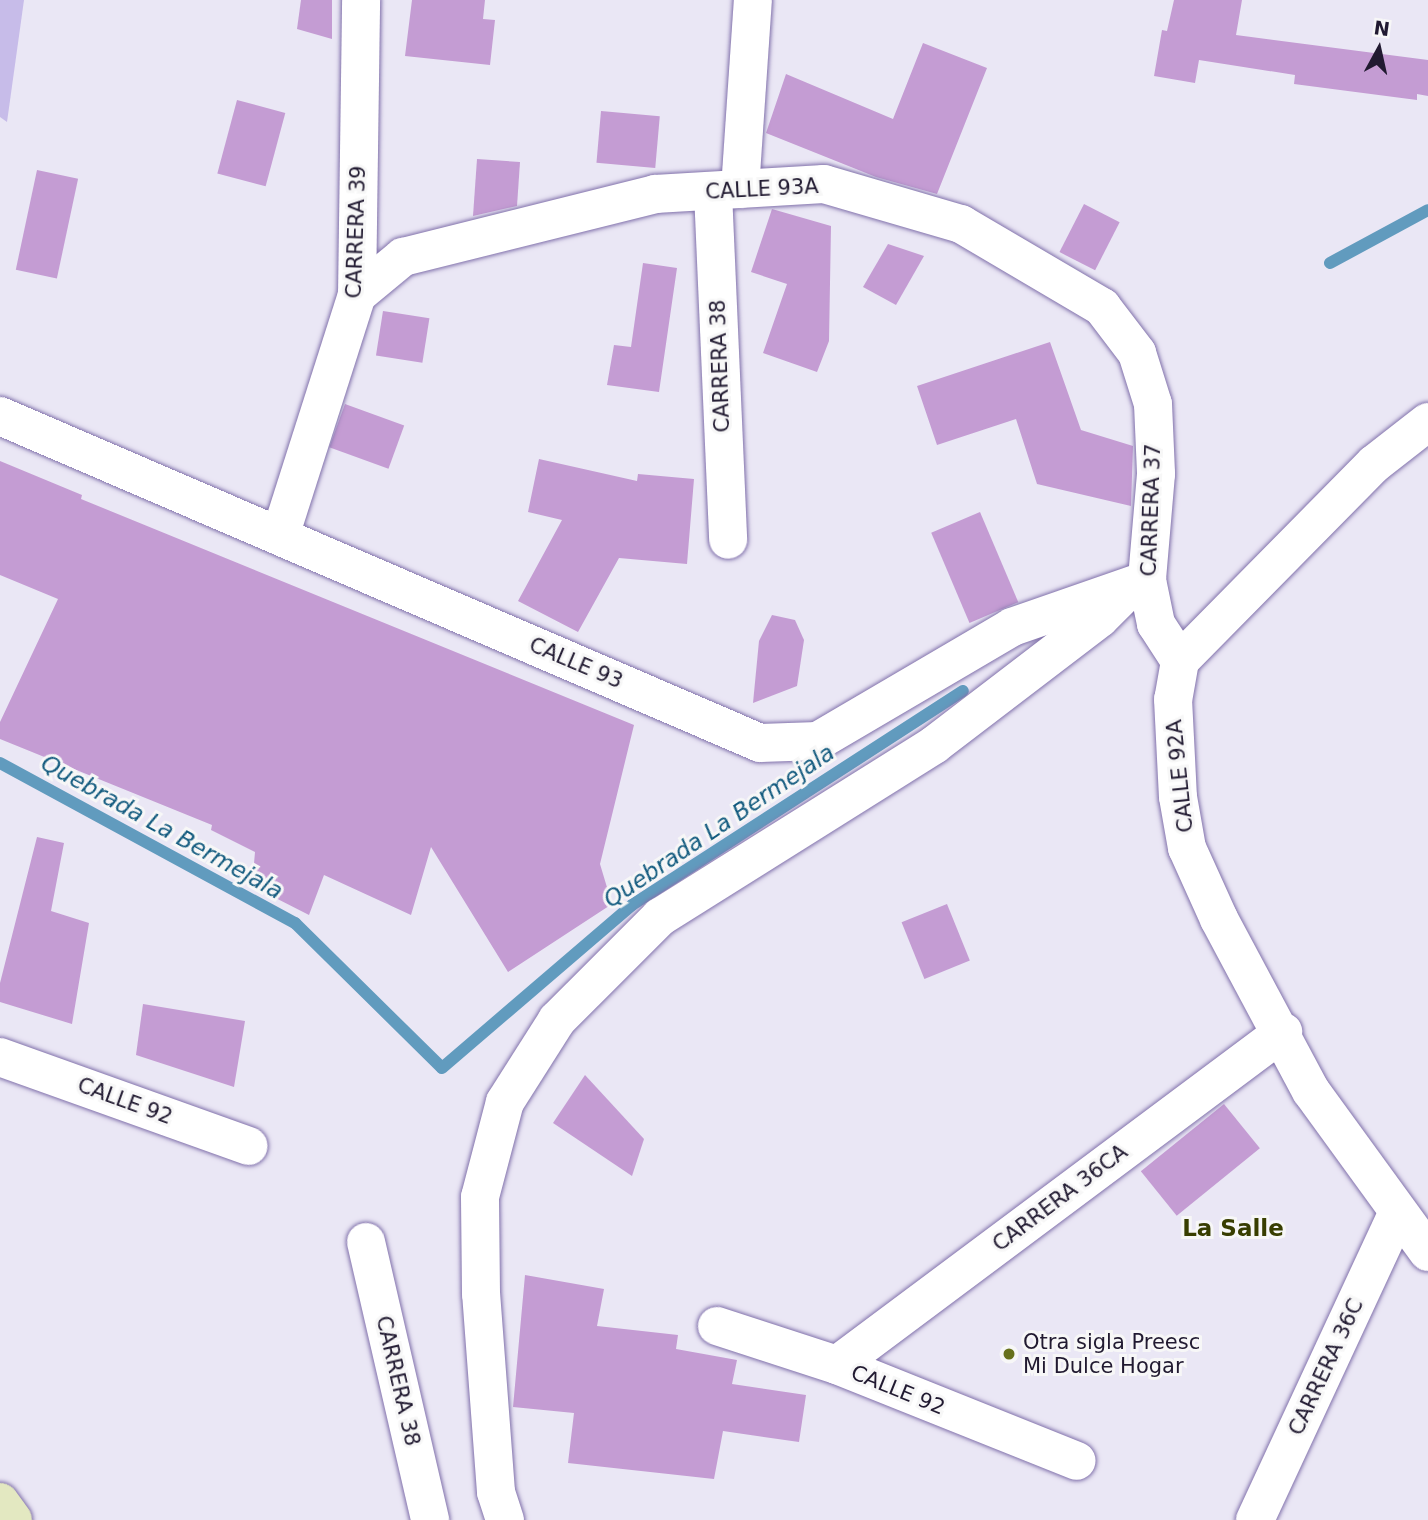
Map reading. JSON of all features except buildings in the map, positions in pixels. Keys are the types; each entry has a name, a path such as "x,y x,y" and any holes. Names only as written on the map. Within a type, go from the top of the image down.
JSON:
{"street":[{"name":"CARRERA 39","path":"280,536 333,380 357,295 361,0"},
{"name":"CARRERA 38","path":"728,540 727,190 753,0"},
{"name":"CALLE 93A","path":"357,295 403,257 655,194 824,184 961,224 1101,307 1137,353"},
{"name":"CARRERA 37","path":"1137,353 1153,404 1156,474 1139,583 1156,624 1180,660"},
{"name":"CALLE 93","path":"0,416 760,743 818,741 1012,627 1139,583"},
{"path":"1180,660 1374,464 1428,422"},
{"path":"505,1520 496,1492 481,1294 480,1197 505,1102 556,1020 660,917 934,745 1100,618 1139,583"},
{"name":"CALLE 92A","path":"1180,660 1173,699 1178,797 1187,848 1219,919 1283,1032 1311,1091 1397,1214 1428,1252"},
{"name":"CARRERA 36CA","path":"837,1365 1283,1032"},
{"name":"CALLE 92","path":"0,1057 249,1146"},
{"name":"CARRERA 36C","path":"1255,1520 1397,1214"},
{"name":"CARRERA 38","path":"366,1242 430,1520"},
{"name":"CALLE 92","path":"717,1326 837,1365 1077,1461"},
{"path":"0,1502 13,1520"}],"shaded area":[{"path":"0,0 24,0 7,122 0,117"}],"waterway":[{"name":"Quebrada La Bermejala","path":"1330,263 1428,210"},
{"name":"Quebrada La Bermejala","path":"0,763 295,923 442,1068 632,905 963,691"}],"place":[{"name":"Otra sigla Preesc Mi Dulce Hogar","path":"1009,1354"}],"district":[{"name":"La Salle","path":"1233,1228"}]}
